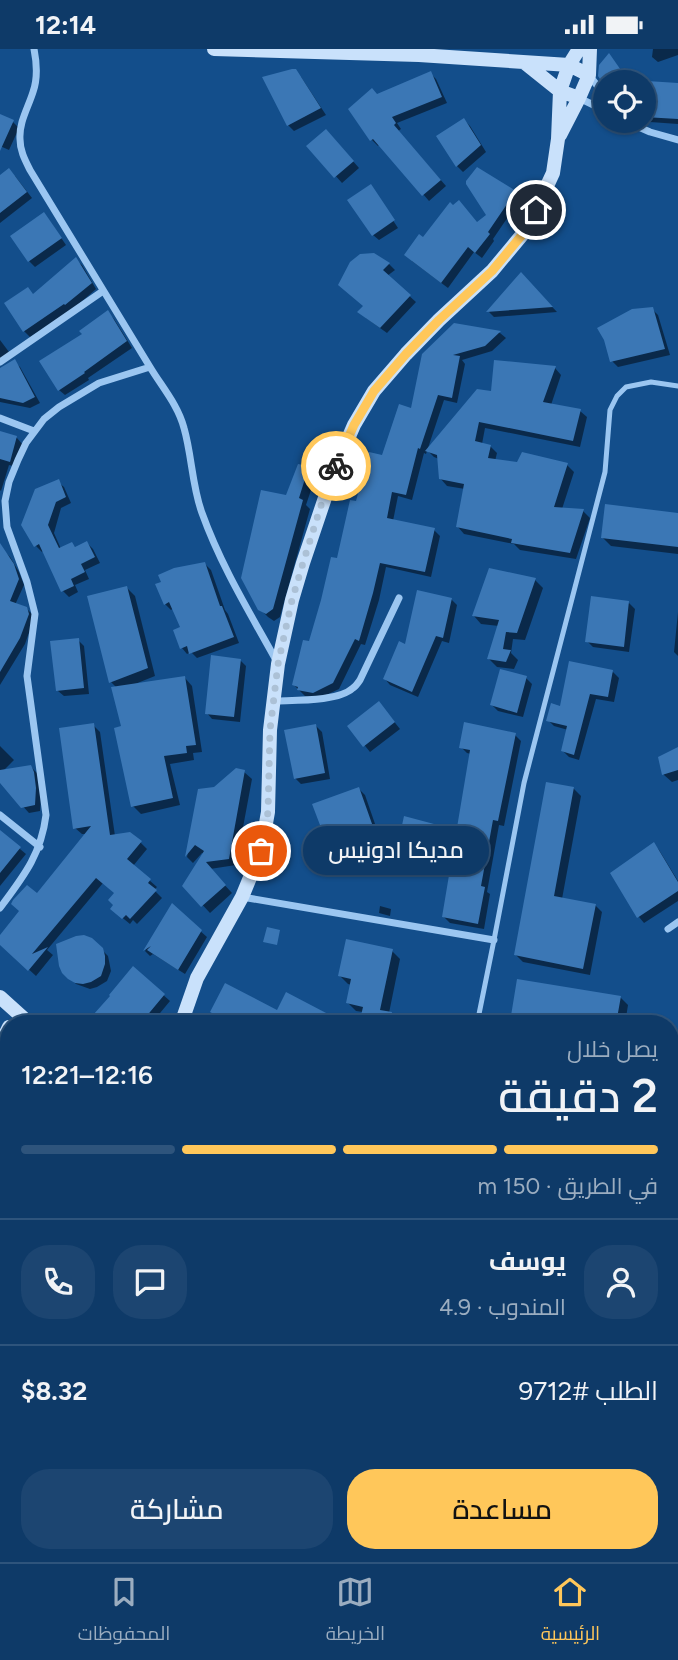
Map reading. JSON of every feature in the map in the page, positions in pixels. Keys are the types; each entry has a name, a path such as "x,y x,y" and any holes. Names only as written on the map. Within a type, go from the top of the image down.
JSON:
{"main road":[{"path":"215,49 354,51 569,65 589,75"},
{"path":"184,1015 197,978 242,897 261,851 268,812 270,730 278,664 292,600 334,471 354,425 374,391 439,320 492,271 527,229 553,173 558,139 560,90 569,65 579,49"},
{"path":"558,139 589,75 590,49"},
{"path":"525,62 560,90 579,98"},
{"path":"0,997 9,1015"}],"street":[{"path":"34,49 37,68 35,85 21,123 20,141 23,155 179,413 185,429 200,509 213,542 278,664"},
{"path":"589,75 593,80"},
{"path":"579,98 593,105"},
{"path":"654,133 678,140"},
{"path":"0,362 103,291"},
{"path":"0,908 40,846 46,815 27,676 35,614 27,582 7,527 5,501 9,482 34,431 44,419 99,383 150,367"},
{"path":"0,418 34,431"},
{"path":"273,701 332,697 353,689 400,598"},
{"path":"0,815 40,846"},
{"path":"242,897 494,940"},
{"path":"668,929 678,922"}],"lane":[{"path":"479,1015 524,783 605,472 610,411 617,395 626,387 651,382 678,386"}],"building":[{"path":"609,53 621,70 599,70 599,65"},
{"path":"296,69 321,108 287,126 262,77"},
{"path":"431,71 442,97 392,117 396,123 394,125 441,180 422,196 373,139 370,141 348,109 372,88 377,94"},
{"path":"656,82 678,83 678,119 656,118"},
{"path":"0,114 14,120 0,151"},
{"path":"464,118 481,145 456,167 436,136"},
{"path":"326,129 354,161 334,178 306,146"},
{"path":"477,167 516,191 475,253 468,247 441,283 404,255 419,234 423,237 450,202 453,205 459,200 477,222 486,215 466,184"},
{"path":"9,168 27,192 0,213 0,175"},
{"path":"371,184 395,220 372,236 347,200"},
{"path":"44,212 62,238 28,262 10,236"},
{"path":"374,253 390,263 383,270 411,295 380,328 357,312 363,306 338,285 350,262 360,254"},
{"path":"76,257 92,283 65,305 23,332 4,303 28,287 33,294"},
{"path":"521,272 553,307 486,312"},
{"path":"653,307 665,349 610,362 604,340 597,328 632,309"},
{"path":"108,310 127,341 58,391 39,361 82,334 79,331"},
{"path":"454,323 501,331 485,346 453,355 460,356 452,398 438,395 420,449 418,448 406,495 392,492 387,518 435,528 425,572 380,563 359,641 355,639 333,683 313,693 297,690 298,687 292,685 303,640 309,641 331,557 337,558 350,500 356,501 369,452 382,455 399,404 411,408 422,354"},
{"path":"15,359 35,397 23,403 0,398 0,368"},
{"path":"494,360 556,366 543,402 581,409 573,441 479,422 475,441 491,445 488,458 517,462 522,452 568,463 554,507 584,509 570,553 511,543 512,539 456,527 464,484 439,479 437,455 425,451 477,389 491,391"},
{"path":"0,431 17,436 10,462 0,459"},
{"path":"298,464 309,466 299,498 303,500 273,609 266,614 258,610 241,578 261,490 286,495"},
{"path":"59,479 66,497 56,502 48,525 59,548 72,542 75,547 87,541 95,557 81,564 85,572 71,579 74,586 61,592 39,544 34,547 21,525 35,489"},
{"path":"605,504 678,513 678,547 601,538"},
{"path":"0,543 14,564 19,579 10,601 27,607 29,614 20,638 0,672"},
{"path":"205,562 234,637 189,654 187,646 180,649 173,630 180,627 169,602 164,605 155,584 161,582 158,575 174,568"},
{"path":"489,568 536,578 517,633 506,632 503,649 511,650 506,662 487,659 499,620 472,616"},
{"path":"127,586 148,668 109,683 87,596"},
{"path":"417,590 452,598 443,638 436,636 412,692 383,679 399,641 405,644"},
{"path":"591,596 629,601 624,647 585,642"},
{"path":"79,638 84,688 56,691 50,641"},
{"path":"211,655 241,659 234,717 205,714"},
{"path":"569,661 613,670 608,697 590,694 574,755 561,751 567,726 546,721 551,703 560,706"},
{"path":"500,669 527,676 517,713 490,705"},
{"path":"185,676 196,745 186,746 187,753 164,756 173,798 131,807 114,728 121,726 111,687"},
{"path":"379,701 395,722 363,747 347,726"},
{"path":"464,722 516,733 498,821 493,820 481,886 485,887 478,924 442,917 470,750 459,748"},
{"path":"94,723 110,835 130,832 142,841 127,859 151,879 148,883 157,890 130,919 126,915 122,919 110,909 113,905 108,900 114,893 96,878 32,954 48,947 28,971 0,945 0,935 19,911 11,904 13,900 27,885 37,893 91,826 73,829 59,728"},
{"path":"316,724 325,773 294,779 284,730"},
{"path":"678,747 678,770 662,775 658,757"},
{"path":"31,765 36,788 35,805 21,808 0,783 0,770"},
{"path":"236,768 245,770 229,859 206,862 226,885 201,907 182,886 204,851 195,845 185,857 198,789 214,787"},
{"path":"546,782 574,787 554,896 596,904 583,969 514,955"},
{"path":"359,787 377,838 335,852 332,844 328,846 312,804"},
{"path":"404,816 434,824 426,860 396,853"},
{"path":"0,830 21,847 0,873"},
{"path":"654,842 678,882 678,891 637,918 610,873"},
{"path":"172,903 202,930 178,970 147,950 151,946 143,951"},
{"path":"267,927 280,930 277,945 263,942"},
{"path":"84,935 103,948 105,964 101,976 83,984 75,983 62,973 56,944"},
{"path":"346,939 393,949 380,1010 392,1012 392,1015 361,1015 363,1007 346,1003 351,979 338,976"},
{"path":"133,966 165,994 148,1015 93,1015"},
{"path":"517,979 621,996 618,1015 511,1015"},
{"path":"225,983 277,1010 286,992 328,1014 216,1015 210,1012"}],"way so far":[{"path":"261,851 268,812 270,730 278,664 292,600 336,466"}],"place":[{"name":"مديكا ادونيس","path":"261,851"}],"route":[{"path":"336,466 354,425 374,391 439,320 492,271 527,229 536,210"}]}
